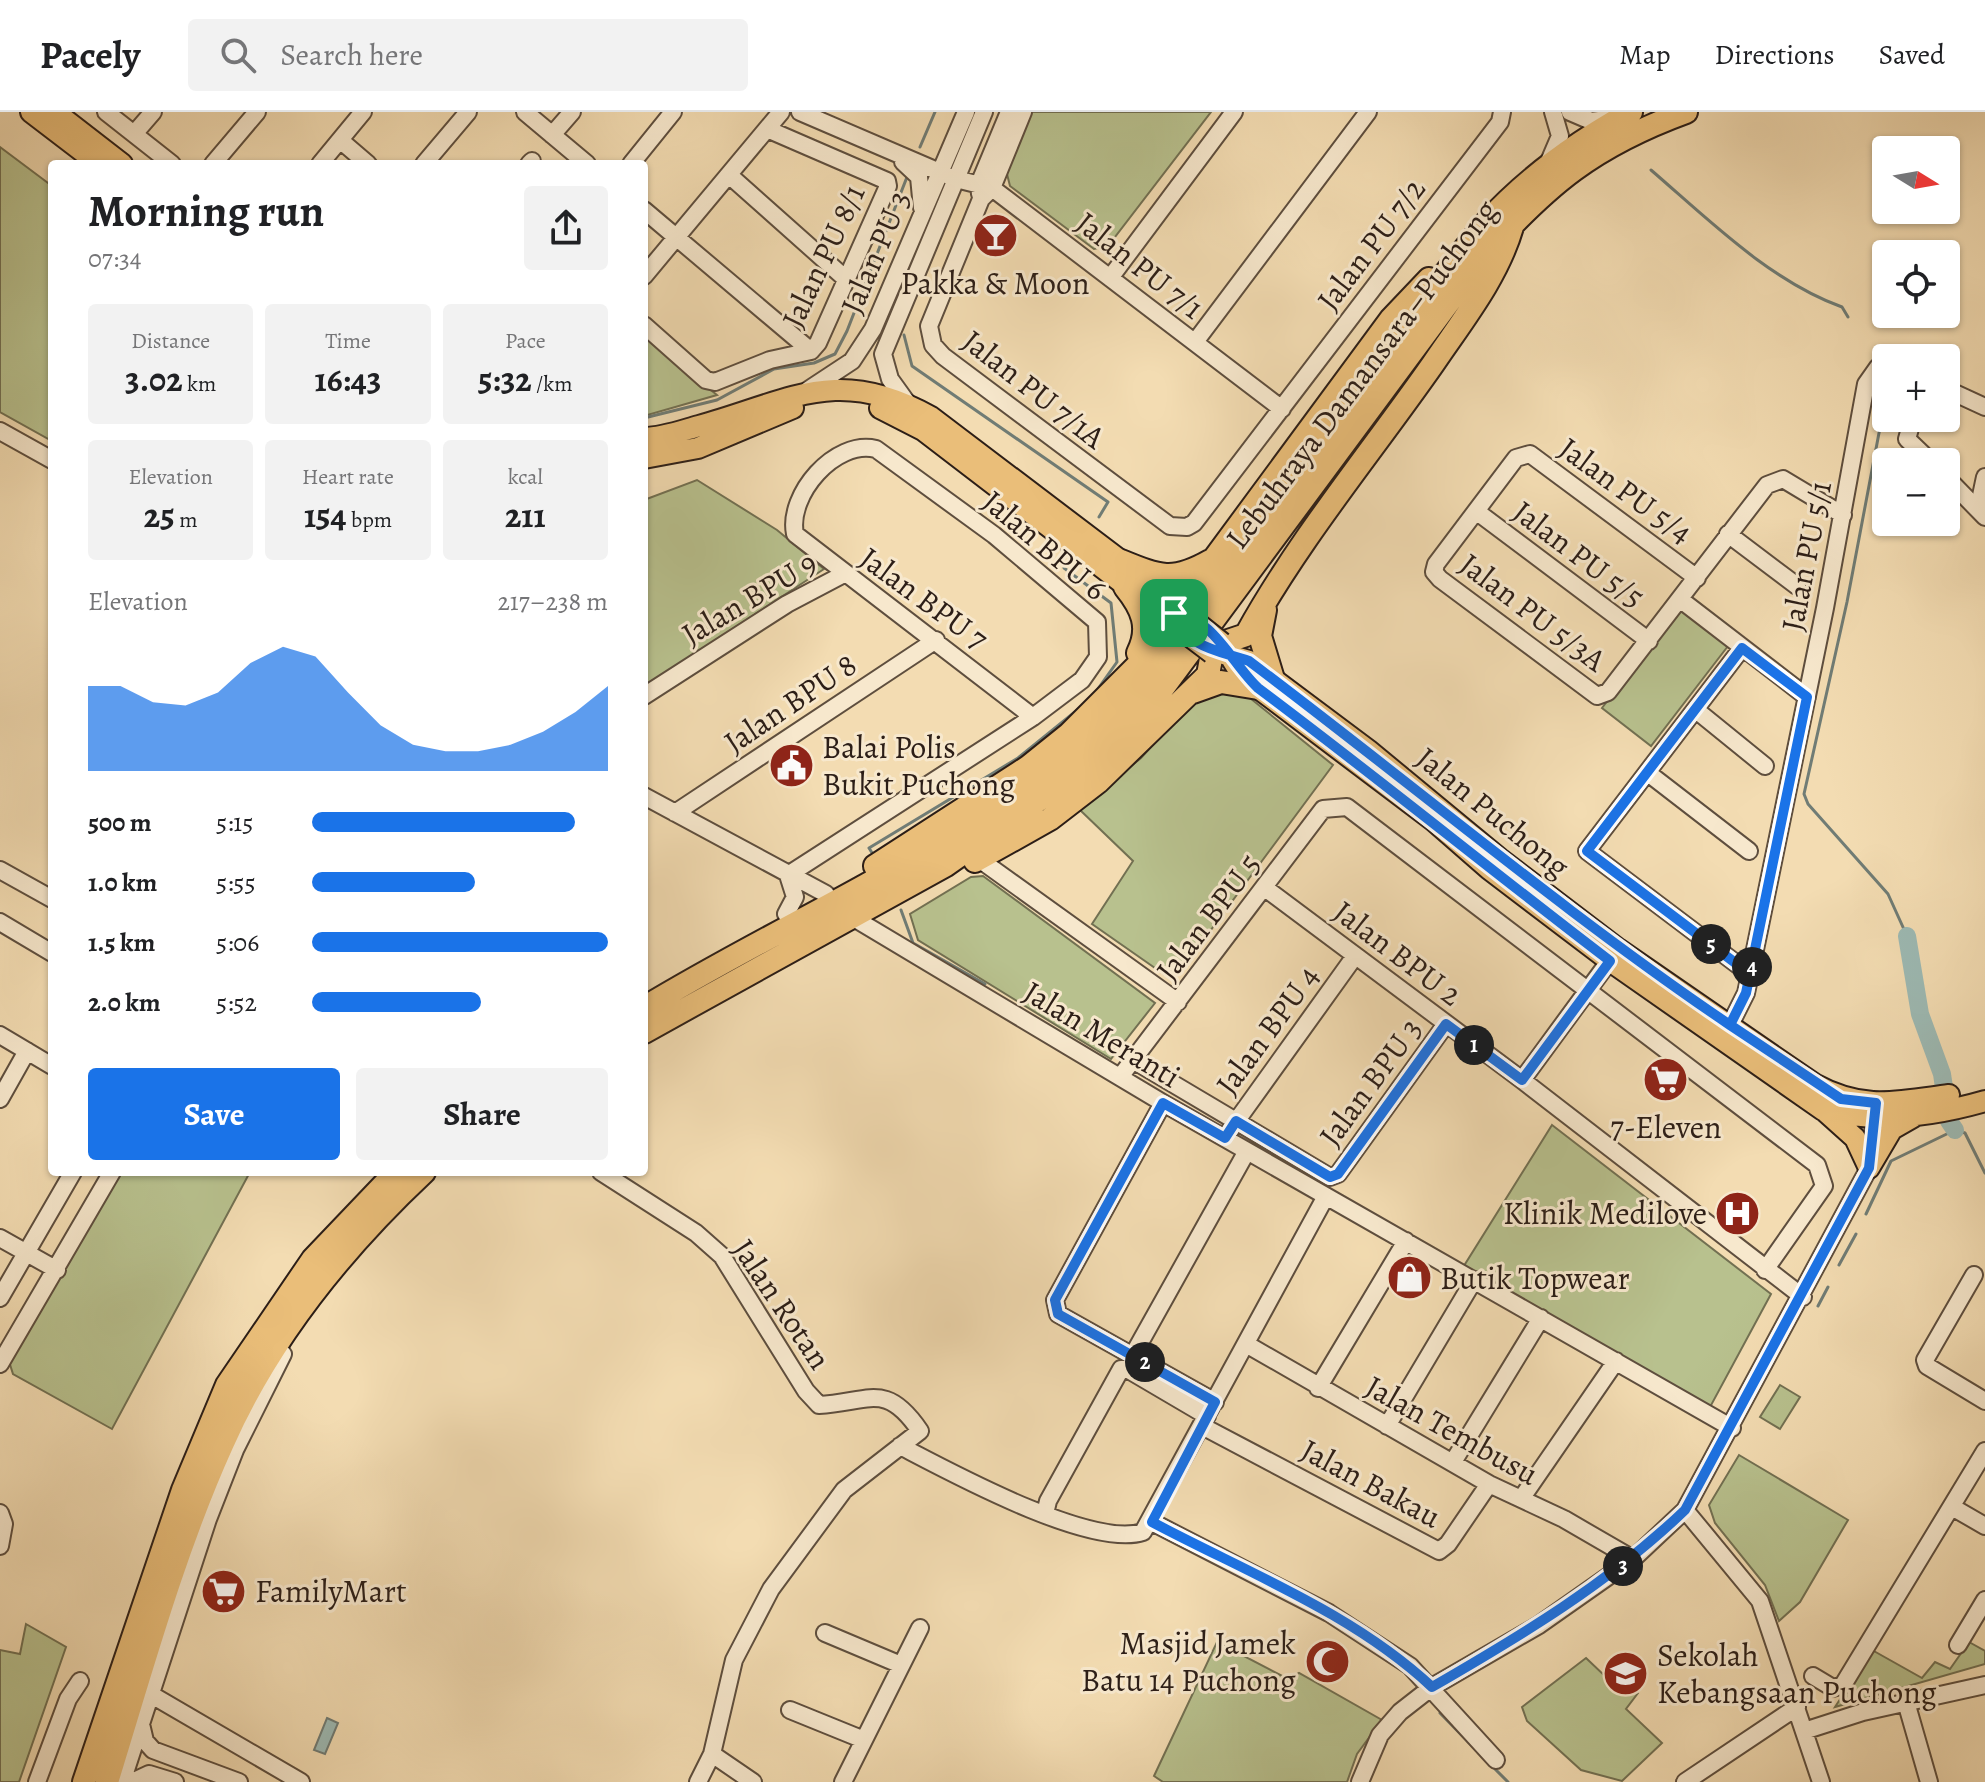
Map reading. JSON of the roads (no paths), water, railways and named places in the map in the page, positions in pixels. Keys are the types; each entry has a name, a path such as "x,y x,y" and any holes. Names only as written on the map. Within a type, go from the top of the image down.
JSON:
{"highway":[{"name":"Lebuhraya Damansara–Puchong","path":"648,1030 914,885 1022,815 1091,763 1149,707 1483,256 1513,222 1585,158 1641,128 1686,112"},
{"name":"Lebuhraya Damansara–Puchong","path":"648,1006 919,858 1017,795 1089,738 1142,685 1206,604 1469,244 1504,204 1548,165 1578,142 1627,114"},
{"path":"914,885 958,871 1050,819 1098,782 1189,694 1212,669 1220,650 1246,635 1279,576 1460,324 1504,256 1513,222"},
{"path":"682,985 786,914 826,894 928,833 1028,767 1069,734 1140,663 1158,636 1180,619 1188,596 1391,319 1469,244"},
{"path":"1121,561 1168,577 1185,575 1218,556"},
{"path":"1189,694 1221,682 1265,684 1260,636 1263,616 1279,576"},
{"path":"1124,679 1145,634 1139,604 1125,587"},
{"path":"84,1782 183,1490 227,1385 313,1259 392,1176"},
{"path":"107,1782 200,1496 224,1440 279,1341 379,1215 420,1176"}],"main road":[{"path":"31,112 94,160"},
{"path":"55,112 117,160"},
{"name":"Jalan Puchong","path":"648,437 714,422 806,391 862,391 908,404 1125,587 1159,611 1180,619 1500,859 1614,955 1823,1110 1924,1108 1972,1100 1985,1087"},
{"name":"Jalan Puchong","path":"648,457 698,448 788,410 810,404 858,403 900,415 1121,561 1167,600 1180,619"},
{"name":"Jalan Puchong","path":"1614,955 1730,1025 1841,1099 1876,1110"},
{"path":"1869,1168 1892,1129 1924,1108"},
{"path":"1823,1110 1855,1138 1869,1168"}],"street":[{"path":"106,112 167,160"},
{"path":"134,134 153,112"},
{"path":"216,160 257,112"},
{"path":"323,160 363,112"},
{"path":"427,160 468,112"},
{"path":"525,112 582,160"},
{"path":"552,135 572,112"},
{"path":"634,160 673,112"},
{"path":"648,271 781,112"},
{"name":"Jalan PU 7/1","path":"800,112 984,190 1110,278 1282,409"},
{"name":"Jalan PU 3","path":"806,391 838,374 862,348 966,112"},
{"name":"Jalan PU 3","path":"908,404 890,379 883,354 984,112"},
{"path":"984,190 1009,112"},
{"name":"Jalan PU 7/1A","path":"1023,112 984,190 929,326 933,345 943,356 1170,526 1187,527 1194,523 1282,409"},
{"path":"1110,278 1234,112"},
{"path":"1195,342 1368,112"},
{"name":"Jalan PU 7/2","path":"1282,409 1500,122 1502,112"},
{"path":"1548,165 1560,136 1553,112"},
{"path":"1570,112 1591,121 1627,114"},
{"name":"Jalan PU 8/1","path":"648,329 706,380 715,382 770,360 811,351 818,343 888,186 887,181 767,129"},
{"path":"897,155 931,157 958,129"},
{"path":"340,140 363,160"},
{"path":"897,155 919,177 922,213"},
{"path":"729,175 847,280"},
{"path":"648,213 811,351"},
{"name":"Jalan PU 5/1","path":"1730,1025 1746,993 1843,515 1866,384 1872,376"},
{"path":"1960,395 1985,407"},
{"path":"0,431 48,458"},
{"path":"1909,432 1907,439 1916,448"},
{"name":"Jalan BPU 6","path":"788,875 1033,717 1082,680 1098,657 1097,622 994,535 876,449 860,445 841,451 804,493 792,518"},
{"name":"Jalan PU 5/4","path":"1434,572 1436,564 1516,458 1530,454 1697,578"},
{"path":"1981,514 1985,477"},
{"path":"1649,641 1728,534 1774,479 1783,479 1843,515"},
{"path":"1960,492 1981,514"},
{"name":"Jalan PU 5/5","path":"1476,511 1649,641"},
{"name":"Jalan BPU 7","path":"792,518 795,534 1033,717"},
{"path":"1728,534 1797,586"},
{"name":"Jalan PU 5/3A","path":"1434,572 1597,696 1608,692 1649,641"},
{"name":"Jalan BPU 9","path":"648,693 787,604 844,574"},
{"path":"1681,600 1807,697"},
{"name":"Jalan BPU 8","path":"675,813 936,640"},
{"name":"Jalan PU 5/1","path":"1742,648 1587,851 1750,974"},
{"path":"1696,710 1765,766"},
{"path":"1648,773 1749,851"},
{"path":"648,798 826,894"},
{"name":"Jalan BPU 5","path":"1120,1077 1323,809 1347,807 1589,989"},
{"path":"1004,876 1006,844"},
{"path":"979,859 1178,1002"},
{"path":"0,870 48,897"},
{"path":"786,914 795,897 788,875"},
{"name":"Jalan BPU 2","path":"1265,888 1522,1080 1803,1297"},
{"name":"Jalan Meranti","path":"852,917 1163,1103 1732,1428"},
{"path":"0,922 48,951"},
{"path":"1522,1080 1614,955"},
{"name":"Jalan BPU 4","path":"1225,1138 1355,956"},
{"path":"1589,989 1817,1165 1824,1186 1797,1222 1770,1273"},
{"name":"Jalan BPU 3","path":"1133,1060 1330,1177 1338,1174 1446,1024"},
{"path":"0,1035 48,1064"},
{"path":"0,1099 27,1051"},
{"path":"1163,1103 1055,1300 1055,1309 1058,1314 1133,1355 1208,1415"},
{"path":"1360,1782 1380,1735 1400,1712 1432,1687 1539,1625 1633,1559 1685,1510 1803,1297 1869,1168 1876,1110"},
{"path":"1133,1355 1247,1151"},
{"path":"0,1298 71,1176"},
{"path":"0,1364 110,1176"},
{"name":"Jalan Rotan","path":"607,1176 696,1233 722,1256 806,1391 819,1405 873,1397 889,1399 905,1409 920,1431 900,1446"},
{"path":"698,1782 712,1754 734,1660 771,1589 838,1496 900,1446 1016,1505 1130,1537 1143,1532 1152,1522 1326,1196"},
{"path":"0,1238 57,1270"},
{"path":"1318,1388 1406,1241"},
{"path":"1770,1273 1796,1277 1818,1267"},
{"path":"1770,1273 1785,1304 1785,1325"},
{"path":"1974,1275 1925,1360 1927,1366 1985,1401"},
{"path":"1387,1426 1474,1280"},
{"path":"122,1782 208,1519 235,1450 277,1364 302,1327 317,1290"},
{"path":"1453,1462 1541,1318"},
{"name":"Jalan Tembusu","path":"1246,1344 1489,1484 1633,1559"},
{"path":"1521,1499 1616,1361"},
{"path":"1045,1514 1048,1501 1121,1369 1127,1369 1208,1415"},
{"name":"Jalan Bakau","path":"1208,1415 1439,1551 1448,1544 1489,1484"},
{"path":"1813,1676 1833,1688 1843,1685 1985,1451"},
{"path":"1952,1507 1985,1526"},
{"path":"1685,1510 1760,1601 1821,1782"},
{"path":"0,1513 4,1524 0,1546"},
{"path":"1152,1522 1329,1613 1410,1666 1496,1760"},
{"path":"1958,1645 1985,1600"},
{"path":"843,1782 920,1628"},
{"path":"825,1633 901,1665"},
{"path":"37,1782 68,1699 80,1681"},
{"path":"1804,1731 1906,1702 1985,1685"},
{"path":"150,1694 301,1782"},
{"path":"1906,1702 1929,1782"},
{"path":"1685,1782 1797,1707"},
{"path":"790,1710 864,1740"},
{"path":"141,1722 145,1741 153,1750 239,1782"},
{"path":"712,1754 753,1782"},
{"path":"132,1782 149,1774 175,1782"}],"water":[{"path":"327,1718 338,1723 325,1754 314,1750"}],"waterway":[{"path":"920,147 935,112"},
{"path":"1651,170 1741,248 1790,282 1842,307 1848,317"},
{"path":"648,417 717,400 774,369 814,363 835,354 847,331 907,177"},
{"path":"904,335 912,366 1108,502 1099,517"},
{"path":"1879,432 1847,602 1804,794 1808,804 1888,894 1907,936"},
{"path":"1064,568 1111,603 1117,662 1095,693"},
{"path":"874,856 869,848 1018,758 1081,707"},
{"path":"901,910 913,943 985,984"},
{"path":"1907,936 1920,1014 1942,1074 1949,1121 1955,1130"},
{"path":"1866,1214 1891,1161 1955,1130 1965,1133 1985,1173"},
{"path":"1839,1265 1856,1234"},
{"path":"1818,1306 1828,1287"},
{"path":"1440,1713 1477,1751"},
{"path":"1491,1765 1508,1782"}],"place":[{"name":"Pakka & Moon","path":"995,236"},
{"name":"Balai Polis Bukit Puchong","path":"791,765"},
{"name":"7-Eleven","path":"1666,1080"},
{"name":"Klinik Medilove","path":"1738,1213"},
{"name":"Butik Topwear","path":"1409,1278"},
{"name":"FamilyMart","path":"224,1591"},
{"name":"Masjid Jamek Batu 14 Puchong","path":"1327,1661"},
{"name":"Sekolah Kebangsaan Puchong","path":"1626,1673"}]}
